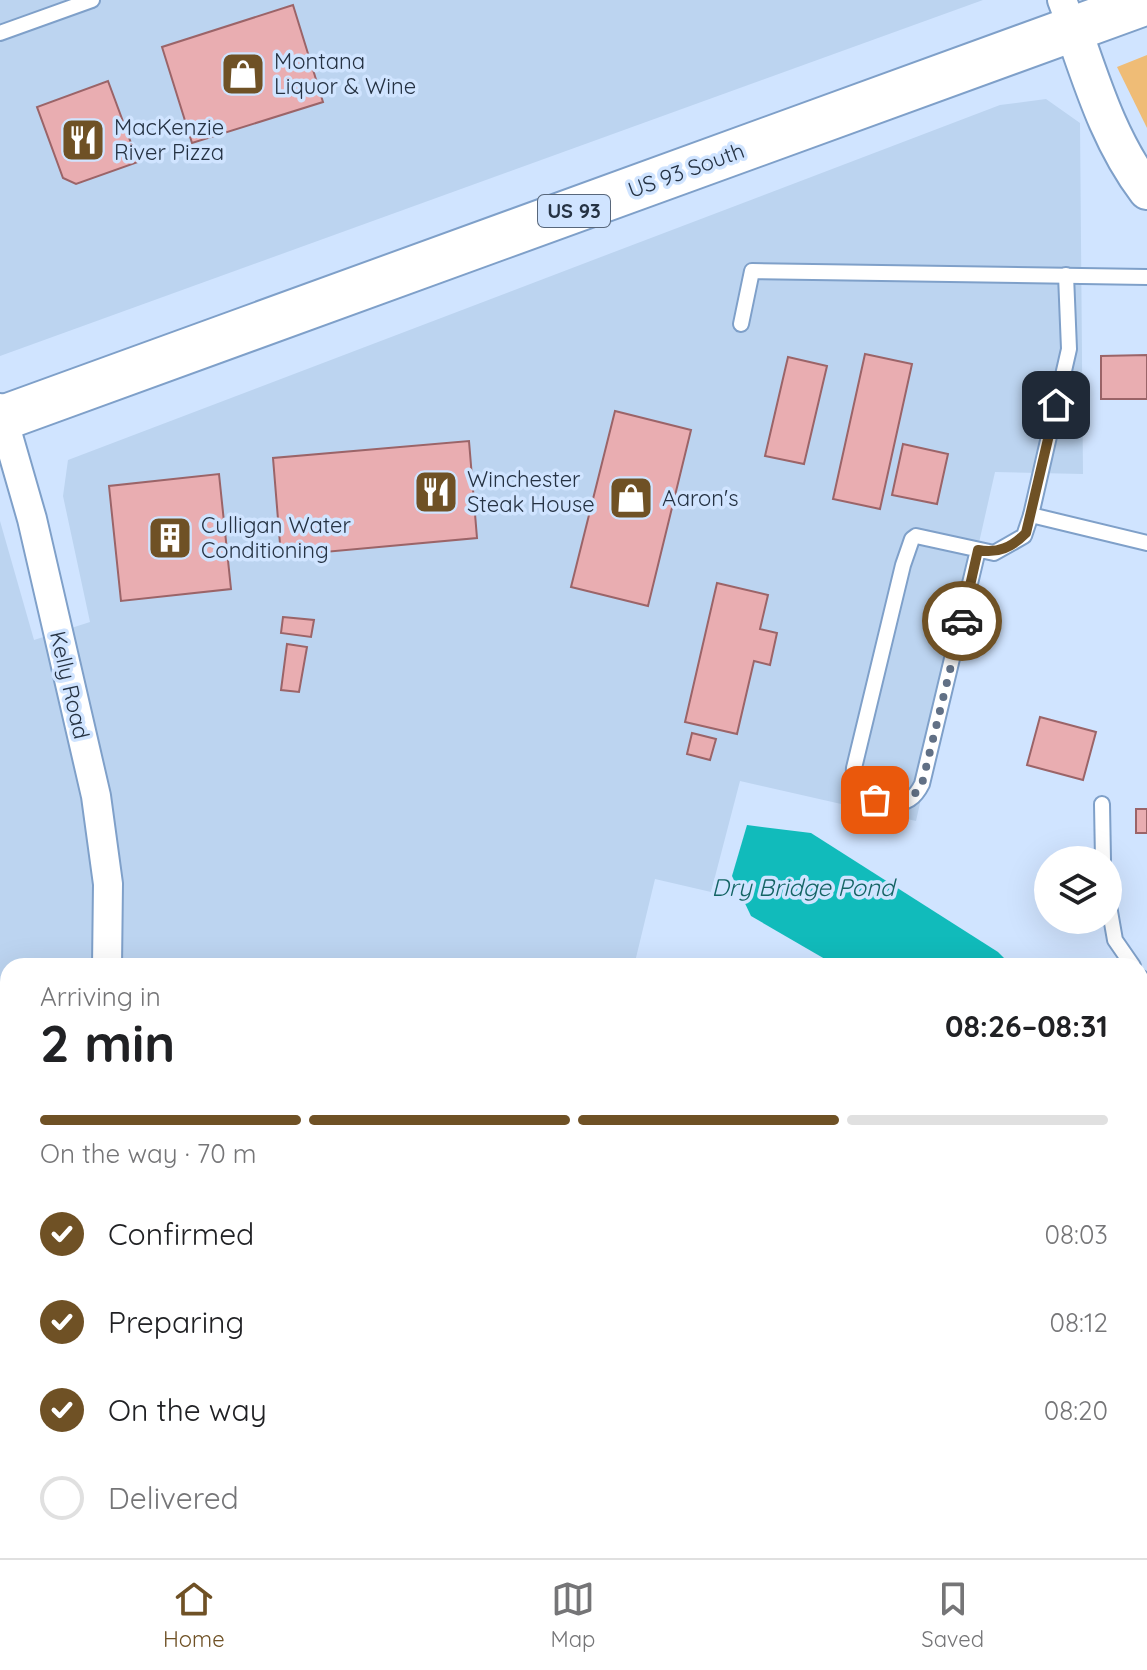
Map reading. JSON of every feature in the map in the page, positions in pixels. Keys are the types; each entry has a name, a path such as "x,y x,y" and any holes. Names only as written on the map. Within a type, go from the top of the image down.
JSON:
{"main road":[{"name":"US 93 South","path":"1,415 1068,14 1147,2"}],"street":[{"path":"1068,14 1102,114 1130,169 1147,191"},
{"name":"Kelly Road","path":"1,415 32,519 96,796 108,884 107,958"}],"lane":[{"path":"0,33 92,0"},
{"path":"741,324 752,271 1147,277"},
{"path":"978,550 922,784 908,800 897,803 875,800 857,786 853,778 854,768 912,539 916,536 994,553 1026,533 1069,349 1066,275"},
{"path":"1031,515 1147,543"},
{"path":"1102,804 1103,846"},
{"path":"1114,934 1127,958"}],"shaded area":[{"path":"0,0 983,0 0,356"},
{"path":"1147,55 1147,128 1117,67"},
{"path":"1046,99 1080,123 1083,474 995,472 916,821 740,781 711,892 655,879 636,958 0,958 0,521 34,640 90,622 63,496 68,460 1000,105"}],"water":[{"name":"Dry Bridge Pond","path":"747,825 811,833 1004,958 823,958 751,916 732,876"}],"building":[{"name":"Montana Liquor & Wine","path":"293,5 323,102 192,143 162,47"},
{"path":"108,81 138,162 76,184 63,178 37,107"},
{"path":"865,354 912,364 880,509 833,499"},
{"path":"1147,355 1147,399 1101,399 1101,356"},
{"path":"788,357 827,366 804,464 765,456"},
{"path":"615,411 691,430 648,606 571,587"},
{"path":"469,441 477,538 281,556 273,458"},
{"path":"903,444 948,454 937,504 892,495"},
{"name":"Culligan Water Conditioning","path":"219,474 231,589 121,601 109,486"},
{"path":"717,583 768,595 760,629 777,633 770,665 754,661 737,734 685,722"},
{"path":"283,617 314,620 311,637 281,633"},
{"path":"287,644 307,647 299,692 281,690"},
{"path":"1040,717 1096,732 1083,780 1027,765"},
{"path":"692,733 716,739 710,760 687,754"},
{"path":"1136,809 1147,809 1147,833 1136,833"}],"way so far":[{"path":"875,800 886,803 908,800 922,784 962,621"}],"place":[{"name":"Montana Liquor & Wine","path":"243,74"},
{"name":"MacKenzie River Pizza","path":"83,140"},
{"name":"Winchester Steak House","path":"436,492"},
{"name":"Aaron's","path":"631,498"},
{"name":"Culligan Water Conditioning","path":"170,538"}],"route":[{"path":"962,621 978,550 994,553 1026,533 1056,405"}]}
